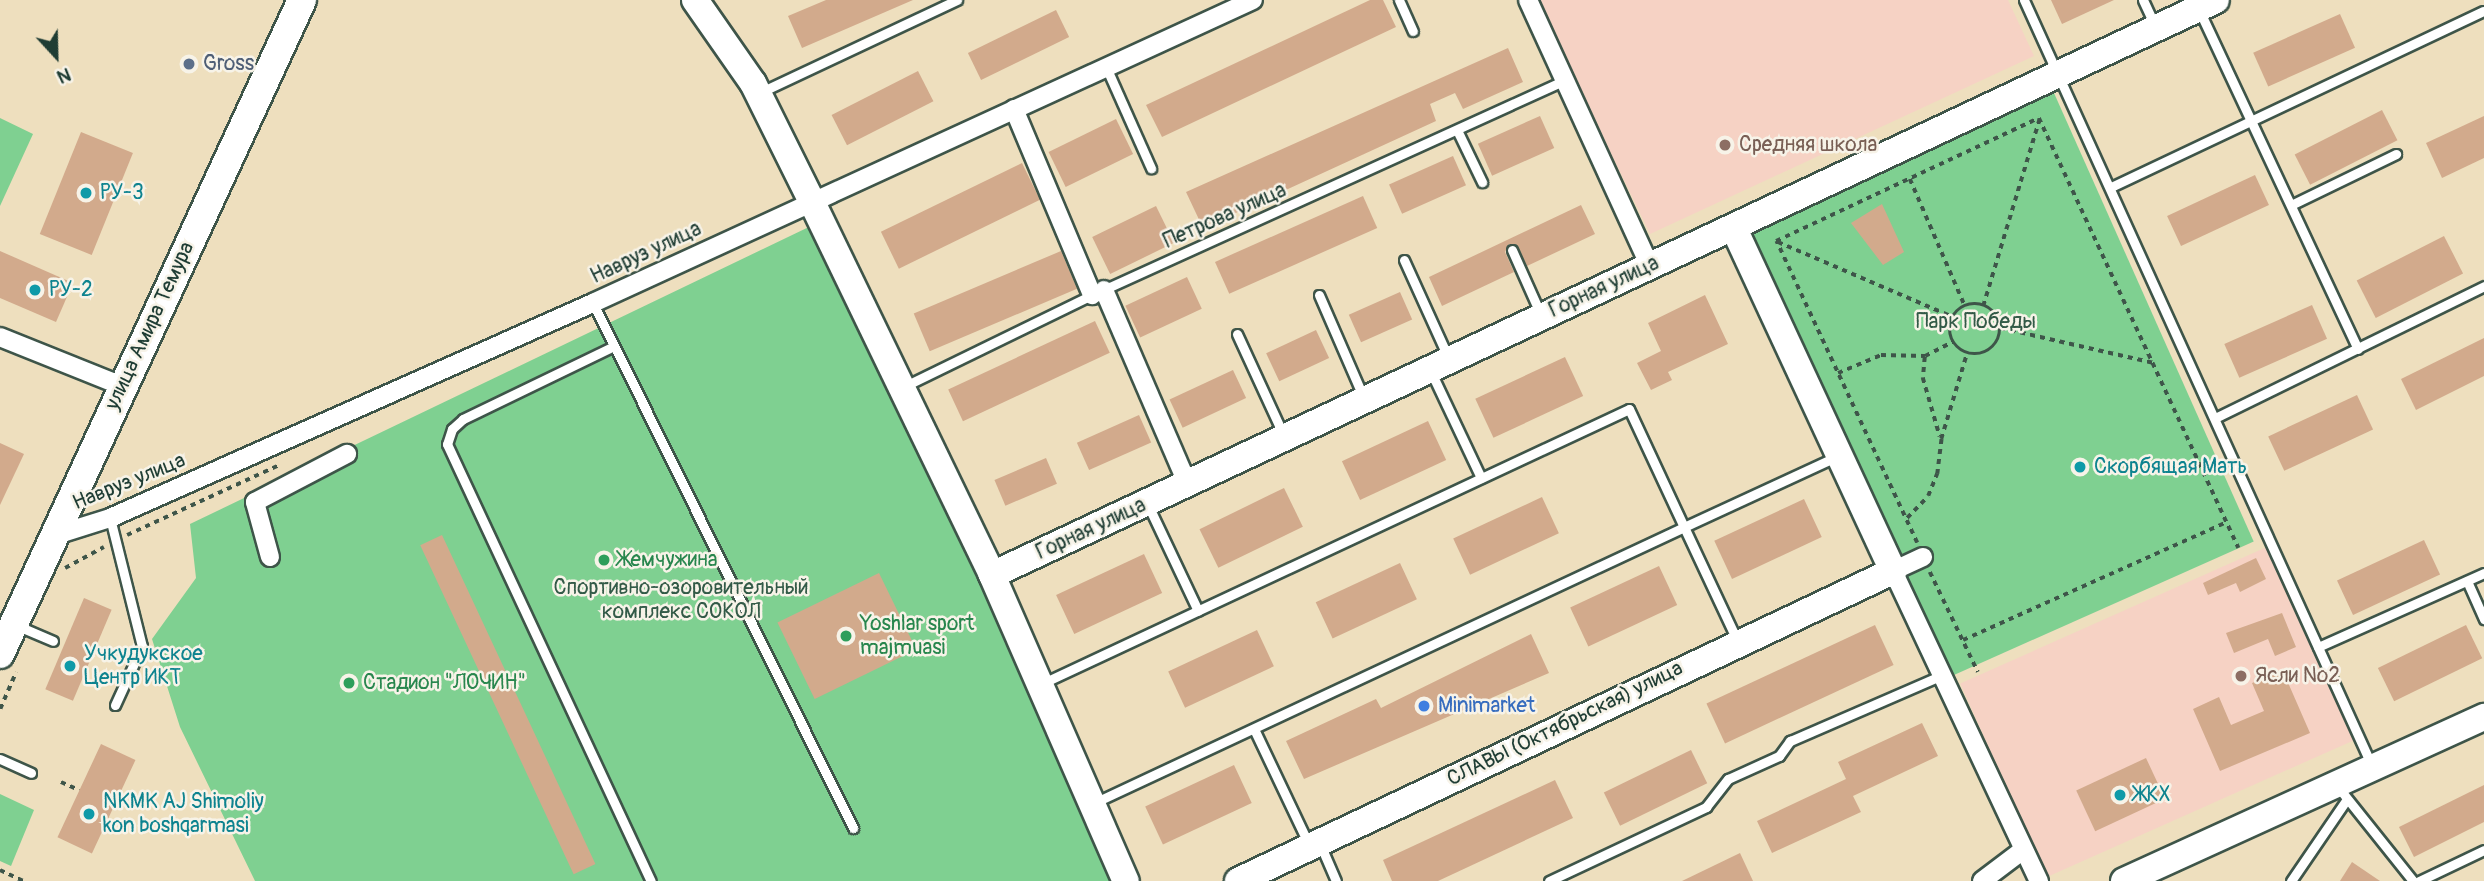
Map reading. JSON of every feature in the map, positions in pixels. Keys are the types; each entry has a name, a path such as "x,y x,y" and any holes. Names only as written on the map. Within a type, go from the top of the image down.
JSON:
{"main road":[{"name":"улица Амира Темура","path":"0,653 302,0"}],"street":[{"path":"695,0 758,94 811,201 992,575 1126,881"},
{"name":"Навруз улица","path":"53,536 110,518 593,303 1253,0"},
{"path":"1528,0 1650,266"},
{"name":"Горная улица","path":"992,575 2207,4"},
{"path":"1014,109 1187,483"},
{"path":"1733,227 1940,676 2039,881"},
{"path":"0,337 122,386"},
{"path":"270,557 255,502 347,454"},
{"path":"1893,571 1923,558"},
{"name":"СЛАВЫ (Октябрьская) улица","path":"1238,881 1267,874 1314,844 1893,571"},
{"path":"2124,881 2341,791 2372,767 2484,717"},
{"path":"1982,881 2023,850"}],"lane":[{"path":"758,94 957,0"},
{"path":"1399,0 1413,31"},
{"path":"2024,0 2372,767"},
{"path":"2143,0 2156,28"},
{"path":"2207,4 2251,120 2358,349"},
{"path":"2110,187 2484,11"},
{"path":"1106,66 1151,168"},
{"name":"Петрова улица","path":"901,388 1098,292 1564,80"},
{"path":"1457,130 1482,182"},
{"path":"2291,205 2396,154"},
{"path":"1512,250 1542,316"},
{"path":"1404,260 1481,478"},
{"path":"2215,418 2484,286"},
{"path":"1319,295 1364,400"},
{"path":"593,303 853,828"},
{"path":"1237,334 1284,438"},
{"path":"614,346 463,419 452,429 447,444 651,881"},
{"path":"1040,684 1629,409 1738,642"},
{"path":"1092,804 1839,455"},
{"path":"1147,502 1198,611"},
{"path":"110,518 142,646 115,705"},
{"path":"2318,647 2484,573"},
{"path":"2467,581 2484,619"},
{"path":"13,624 53,640"},
{"path":"1549,881 1706,807 1728,779 1779,756 1790,741 1940,676"},
{"path":"1254,729 1336,881"},
{"path":"0,759 32,774"},
{"path":"2291,881 2341,791 2413,881"},
{"path":"2419,881 2484,850"}],"path":[{"path":"1776,241 2039,118"},
{"path":"1983,306 2039,118"},
{"path":"2039,118 2239,548"},
{"path":"1910,179 1965,306"},
{"path":"1776,241 1953,317"},
{"path":"1776,241 1978,672"},
{"path":"1965,306 1983,306 1995,313 2001,328 1991,349 1967,353 1954,342 1953,317 1965,306"},
{"path":"2001,328 2154,363"},
{"path":"1838,373 1881,355 1925,356 1954,342"},
{"path":"1906,519 1928,496 1937,474 1941,439 1967,353"},
{"path":"1925,356 1923,379 1941,439"},
{"path":"1963,640 2227,522"},
{"path":"61,782 79,790"},
{"path":"0,870 24,881"}],"shaded area":[{"name":"Средняя школа","path":"1537,0 2008,0 2034,56 1650,234"},
{"path":"2269,546 2355,740 2046,877 1960,683"}],"green space":[{"name":"Парк Победы","path":"2054,93 2254,542 1949,677 1750,228"},
{"path":"0,118 33,134 0,206"},
{"name":"Спортивно-озоровительный комплекс СОКОЛ","path":"813,225 1011,637 1115,881 255,881 180,727 152,639 196,578 190,524"},
{"path":"0,794 34,810 11,866 0,861"}],"building":[{"path":"826,0 913,0 802,48 788,16"},
{"path":"1370,0 1383,0 1396,27 1162,137 1146,105"},
{"path":"2051,0 2114,0 2062,24"},
{"path":"1056,10 1069,37 981,80 968,53"},
{"path":"2340,14 2355,48 2268,86 2253,53"},
{"path":"1508,48 1523,82 1463,109 1455,93 1430,104 1436,121 1203,228 1186,192"},
{"path":"918,71 933,101 847,145 832,115"},
{"path":"2382,110 2397,140 2310,185 2295,154"},
{"path":"1540,116 1554,148 1492,176 1478,144"},
{"path":"2484,116 2484,158 2442,178 2426,143"},
{"path":"1116,119 1133,154 1066,187 1049,152"},
{"name":"РУ-3","path":"81,132 133,153 92,255 40,234"},
{"path":"1453,156 1466,185 1402,214 1389,184"},
{"path":"1022,163 1040,200 899,269 881,232"},
{"path":"2255,175 2269,205 2181,246 2167,216"},
{"path":"1363,196 1377,228 1229,294 1215,262"},
{"path":"1882,204 1904,252 1883,265 1851,223"},
{"path":"1581,205 1595,234 1527,266 1517,245 1509,244 1505,252 1514,272 1442,306 1429,277"},
{"path":"1156,206 1174,243 1110,274 1092,237"},
{"path":"2444,236 2463,273 2376,318 2357,280"},
{"name":"РУ-2","path":"0,251 73,283 56,322 0,298"},
{"path":"1061,251 1077,289 930,351 914,314"},
{"path":"1187,277 1202,309 1140,337 1125,306"},
{"path":"1400,292 1412,319 1361,342 1349,315"},
{"path":"1705,295 1728,344 1668,372 1672,380 1651,390 1637,363 1661,351 1648,323"},
{"path":"2312,305 2327,339 2239,378 2224,344"},
{"path":"1095,321 1110,353 963,421 948,389"},
{"path":"1316,330 1329,358 1279,381 1266,353"},
{"path":"2484,338 2484,376 2416,410 2401,379"},
{"path":"1565,357 1583,396 1493,438 1475,399"},
{"path":"1233,370 1246,398 1183,428 1170,400"},
{"path":"2357,395 2373,429 2284,471 2268,436"},
{"path":"1139,415 1151,442 1089,470 1077,443"},
{"path":"1428,421 1446,460 1360,500 1342,461"},
{"path":"0,443 24,454 0,505"},
{"path":"1046,458 1057,484 1005,506 994,480"},
{"path":"1284,488 1303,527 1218,568 1200,529"},
{"path":"1542,497 1559,533 1470,575 1453,538"},
{"path":"1804,499 1822,537 1732,579 1714,541"},
{"path":"442,535 595,864 574,874 420,545"},
{"path":"2424,540 2440,574 2353,615 2337,581"},
{"path":"1144,554 1162,593 1074,634 1056,595"},
{"path":"2256,558 2266,579 2240,592 2236,583 2208,595 2203,583"},
{"path":"1400,563 1417,599 1333,639 1316,602"},
{"path":"1659,566 1677,605 1588,646 1570,607"},
{"name":"Yoshlar sport majmuasi","path":"879,573 916,649 815,699 777,623"},
{"name":"Учкудукское Центр ИКТ","path":"84,598 112,610 73,701 45,689"},
{"path":"2282,613 2296,647 2275,656 2268,639 2234,653 2226,633"},
{"path":"1875,625 1894,665 1725,743 1706,704"},
{"path":"2466,625 2482,658 2394,701 2378,668"},
{"path":"1257,630 1274,666 1185,708 1168,671"},
{"path":"1531,634 1549,673 1304,779 1286,741 1376,699 1381,708"},
{"path":"2283,671 2310,733 2220,771 2193,709 2219,697 2231,725 2264,711 2252,683"},
{"path":"1922,723 1938,756 1853,796 1861,812 1772,853 1757,821 1846,779 1838,762"},
{"name":"NKMK AJ Shimoliy kon boshqarmasi","path":"101,744 135,760 92,853 57,837"},
{"path":"1691,750 1707,783 1620,826 1604,793"},
{"name":"ЖКХ","path":"2146,758 2165,799 2095,831 2076,791"},
{"path":"1234,765 1252,803 1163,844 1145,806"},
{"path":"1555,780 1573,818 1438,881 1392,881 1383,860"},
{"path":"2484,785 2484,822 2414,857 2399,827"},
{"path":"1740,853 1753,881 1682,881"},
{"path":"2352,862 2380,881 2340,881"}],"place":[{"name":"Gross","path":"189,64"},
{"name":"Средняя школа","path":"1725,145"},
{"name":"РУ-3","path":"86,193"},
{"name":"РУ-2","path":"35,290"},
{"name":"Скорбящая Мать","path":"2080,467"},
{"name":"Жемчужина","path":"604,560"},
{"name":"Yoshlar sport majmuasi","path":"846,636"},
{"name":"Учкудукское Центр ИКТ","path":"70,666"},
{"name":"Ясли №2","path":"2241,676"},
{"name":"Стадион \"ЛОЧИН\"","path":"349,683"},
{"name":"Minimarket","path":"1424,706"},
{"name":"ЖКХ","path":"2120,795"},
{"name":"NKMK AJ Shimoliy kon boshqarmasi","path":"89,814"}]}
